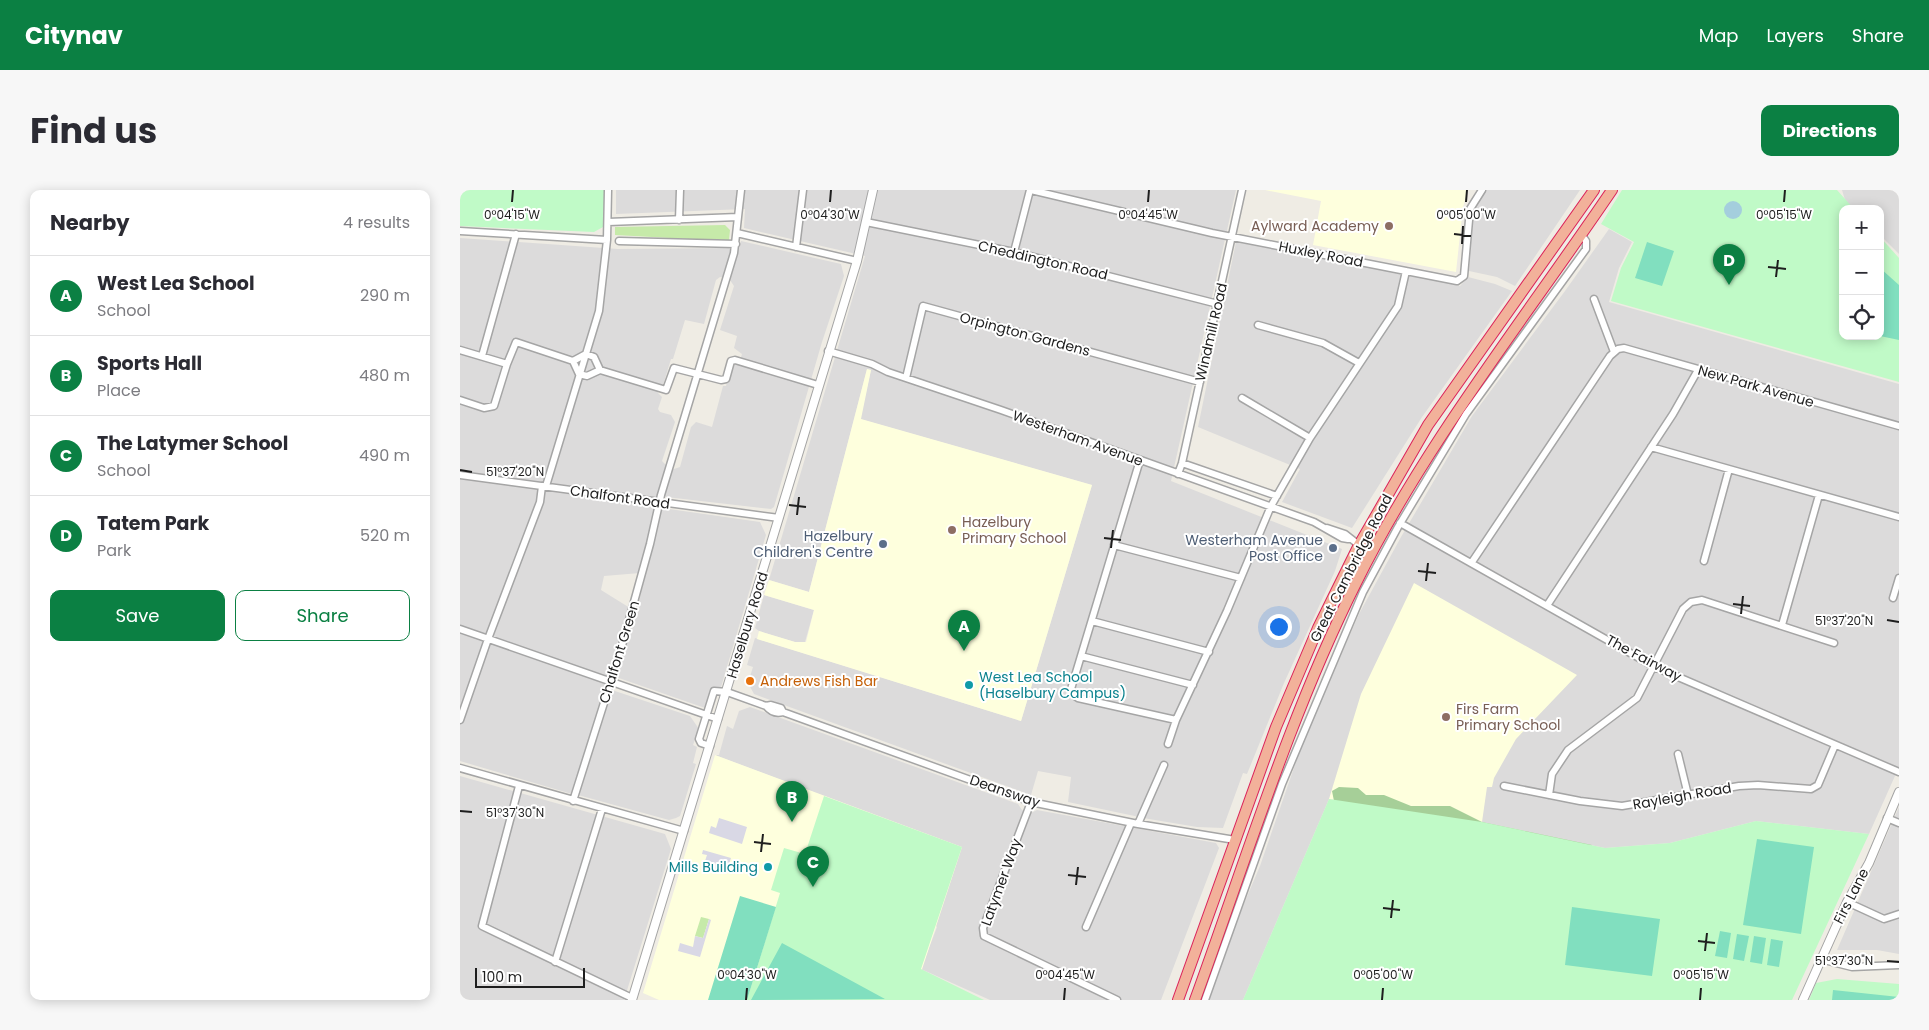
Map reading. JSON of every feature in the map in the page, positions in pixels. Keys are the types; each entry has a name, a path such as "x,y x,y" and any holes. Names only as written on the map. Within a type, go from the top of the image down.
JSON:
{"highway":[{"name":"Great Cambridge Road","path":"1178,1000 1235,840 1293,687 1318,628 1359,545 1428,425 1594,190"},
{"name":"Great Cambridge Road","path":"1195,1000 1332,634 1356,582 1398,504 1455,413 1612,190"}],"street":[{"path":"460,720 488,639 540,502 587,355 603,292 608,222 608,190"},
{"path":"679,220 680,190"},
{"name":"Chalfont Green","path":"573,801 611,682 660,502 736,244 741,190"},
{"path":"796,247 803,190"},
{"name":"Haselbury Road","path":"632,999 856,261 873,190"},
{"path":"1014,252 1030,190"},
{"name":"Huxley Road","path":"1030,190 1231,236 1457,281 1464,276 1470,209 1482,190"},
{"name":"Windmill Road","path":"1178,474 1218,304 1242,190"},
{"path":"608,222 738,217"},
{"name":"Cheddington Road","path":"866,222 1014,252 1218,304"},
{"path":"460,231 607,240"},
{"path":"737,233 856,261"},
{"path":"482,356 516,234"},
{"path":"1205,1000 1279,777 1343,634 1400,523 1471,407 1586,249 1586,241 1581,234"},
{"path":"619,241 736,244"},
{"path":"1168,744 1176,720 1209,652 1271,506 1310,438 1398,306 1406,271"},
{"path":"1472,562 1614,352 1594,299"},
{"name":"Orpington Gardens","path":"906,378 923,306 1200,382"},
{"path":"1258,325 1323,343 1360,363"},
{"path":"460,400 484,408 494,406 514,343 517,342 573,361 581,375"},
{"name":"New Park Avenue","path":"1614,352 1624,348 1899,426"},
{"path":"460,350 507,364"},
{"name":"Westerham Avenue","path":"828,351 872,364 888,372 1271,506 1326,528 1336,529 1359,545"},
{"path":"573,361 587,355 594,357 600,370"},
{"path":"581,375 588,376 600,370 666,390 674,368 724,380 731,361 738,360 818,385"},
{"path":"1548,604 1651,447 1698,370"},
{"path":"1242,398 1310,438"},
{"path":"1651,447 1899,517"},
{"path":"1140,460 1071,689 1072,694 1078,698 1176,720"},
{"path":"1182,463 1277,496"},
{"path":"1704,561 1729,470"},
{"name":"Chalfont Road","path":"460,475 779,518"},
{"path":"1224,490 1228,479"},
{"path":"1782,625 1820,496"},
{"name":"The Fairway","path":"1400,523 1548,604 1656,667 1899,772"},
{"path":"1114,545 1240,578"},
{"path":"1893,598 1899,578"},
{"path":"1549,795 1552,774 1568,750 1638,698 1656,667 1683,610 1691,602 1702,600 1834,642"},
{"path":"1092,621 1209,652"},
{"path":"460,629 718,719"},
{"path":"1081,656 1193,685"},
{"path":"710,746 699,741 713,692 726,692"},
{"name":"Deansway","path":"726,692 766,706 771,704 781,708 783,712 1031,802 1131,823 1235,840"},
{"name":"Rayleigh Road","path":"1504,786 1622,806 1730,787 1758,785 1811,789 1818,785 1835,745"},
{"path":"1678,754 1688,795"},
{"path":"1138,824 1164,765"},
{"path":"460,768 684,831"},
{"path":"519,786 482,926 632,999"},
{"name":"Firs Lane","path":"1803,1000 1847,902 1869,863 1899,792"},
{"name":"Latymer Way","path":"1031,802 983,932 984,936 1117,1000"},
{"path":"555,962 602,809"},
{"path":"1887,818 1899,823"},
{"path":"1086,927 1131,823"},
{"path":"1847,902 1884,919 1899,915"},
{"path":"1820,959 1852,967 1899,965"}],"shaded area":[{"path":"616,190 1236,190 1171,481 1342,549 1335,571 1284,683 1247,774 1243,773 1223,828 1197,827 1149,819 1068,802 1071,777 1038,771 1031,795 754,694 748,683 753,667 747,665 755,638 1021,721 1092,485 860,419 871,370 867,369 809,592 769,580 865,256 744,228 745,209 616,214"},
{"name":"Aylward Academy","path":"1265,190 1468,190 1463,207 1456,272 1313,245 1321,201"},
{"path":"1485,190 1580,190 1515,286 1497,277 1469,271 1472,209"},
{"path":"1842,190 1899,190 1899,254 1884,239 1884,205 1850,205 1845,200"},
{"path":"1609,229 1632,242 1619,268 1609,302 1899,384 1899,767 1869,834 1756,821 1670,843 1605,848 1482,822 1329,799 1243,1000 1203,1000 1260,866 1305,736 1359,614 1401,537 1472,416"},
{"path":"460,238 618,249 729,248 733,251 724,278 720,277 716,280 704,324 685,320 673,359 671,359 664,382 658,393 662,397 658,409 660,412 671,415 675,422 662,461 667,466 640,573 604,576 601,590 630,608 572,794 460,761"},
{"path":"741,241 841,264 844,276 822,342 774,507 771,509 666,497 664,495 671,470 680,467 691,427 696,422 712,427 723,386 726,386 732,365 739,364 742,354 734,348 737,336 720,330 734,286 730,280"},
{"path":"1236,242 1451,282 1460,286 1468,277 1495,284 1512,291 1422,417 1352,528 1282,502 1300,469 1198,427"},
{"name":"Hazelbury Primary School","path":"867,369 871,370 861,419 1092,485 1021,721 757,639 759,631 795,642 806,642 814,610 764,595 769,580 809,592"},
{"path":"662,508 760,522 766,535 721,687 712,687 705,708 616,677 639,601"},
{"name":"Firs Farm Primary School","path":"1414,583 1577,675 1516,739 1494,778 1492,787 1487,787 1482,822 1329,799 1361,694"},
{"path":"764,595 814,610 805,642 795,642 759,631 755,628"},
{"path":"612,690 690,716 699,729 693,745 697,747 693,763 696,764 680,816 669,820 578,795"},
{"path":"750,707 1018,804 1022,810 1031,813 1037,810 1216,843 1219,848 1161,1000 990,1000 921,969 937,927 845,804 715,755 719,755 727,726 733,729 739,711"},
{"path":"715,755 962,847 912,1000 659,1000 643,993"},
{"path":"460,776 665,834 671,849 624,1000 460,1000"},
{"path":"1899,807 1899,954 1877,950 1837,950"},
{"path":"719,818 747,827 742,844 709,833 711,826 716,828"},
{"path":"703,850 731,858 726,874 703,867 707,855 702,854"},
{"path":"709,919 711,920 700,957 678,951 680,943 693,947 695,936 703,938"}],"green space":[{"path":"460,190 605,190 603,227 594,232 460,226"},
{"path":"1622,190 1837,190 1850,205 1839,205 1839,340 1884,340 1884,241 1899,258 1899,382 1611,301 1621,268 1634,242 1601,224"},
{"path":"725,225 730,230 729,240 726,241 615,235 615,227"},
{"path":"1647,242 1674,251 1662,286 1635,278"},
{"path":"1884,272 1899,285 1899,340 1884,337"},
{"path":"1339,787 1358,788 1366,795 1384,795 1411,806 1450,806 1482,822 1592,845 1589,848 1334,801 1332,791"},
{"path":"824,796 962,847 921,969 984,1000 747,1000 780,893 771,890 784,848 805,854"},
{"path":"1329,799 1482,822 1605,848 1670,843 1756,821 1869,834 1792,1000 1243,1000"},
{"path":"1757,839 1814,847 1801,934 1743,925"},
{"path":"740,896 776,907 747,1000 708,1000"},
{"path":"1572,907 1660,919 1652,976 1565,965"},
{"path":"701,917 709,919 703,938 695,936"},
{"path":"1720,931 1731,933 1727,958 1715,956"},
{"path":"1737,934 1749,936 1744,961 1733,959"},
{"path":"1754,936 1766,938 1762,964 1750,962"},
{"path":"1771,939 1783,941 1779,967 1767,965"},
{"path":"782,943 885,999 751,1000"},
{"path":"1837,979 1899,984 1899,1000 1809,1000 1816,983"},
{"path":"1833,990 1899,997 1899,1000 1832,1000"}],"water":[{"path":"1733,201 1739,204 1742,210 1739,216 1733,219 1727,216 1724,210 1727,204"}],"place":[{"name":"Aylward Academy","path":"1389,226"},
{"name":"Tatem Park","path":"1729,285"},
{"name":"Hazelbury Primary School","path":"952,530"},
{"name":"Hazelbury Children's Centre","path":"883,544"},
{"name":"Westerham Avenue Post Office","path":"1333,548"},
{"name":"West Lea School","path":"964,651"},
{"name":"Andrews Fish Bar","path":"750,681"},
{"name":"West Lea School (Haselbury Campus)","path":"969,685"},
{"name":"Firs Farm Primary School","path":"1446,717"},
{"name":"Sports Hall","path":"792,822"},
{"name":"Mills Building","path":"768,867"},
{"name":"The Latymer School","path":"813,887"}]}
